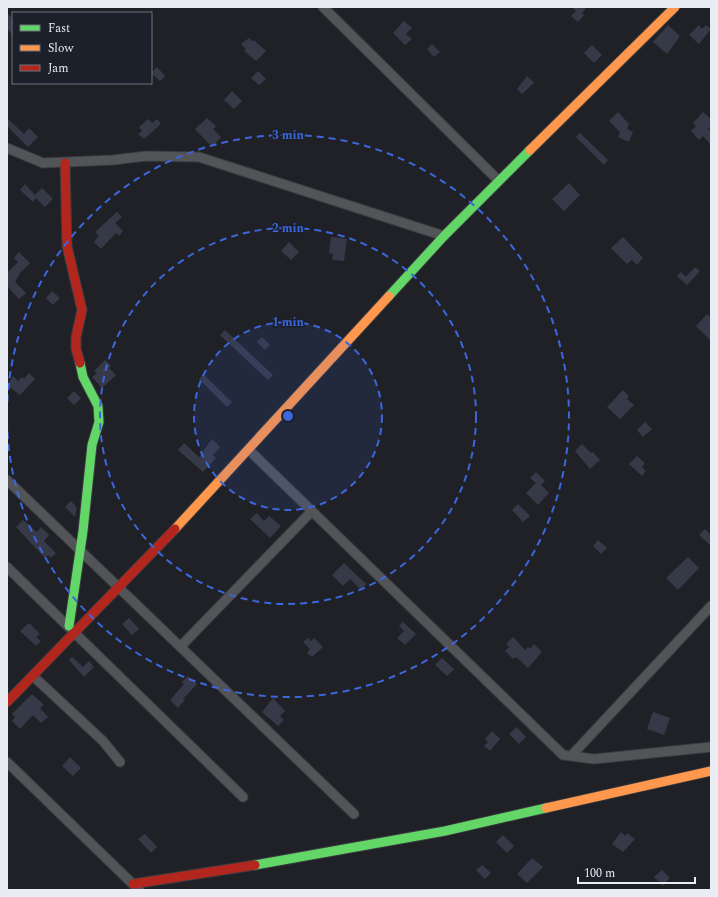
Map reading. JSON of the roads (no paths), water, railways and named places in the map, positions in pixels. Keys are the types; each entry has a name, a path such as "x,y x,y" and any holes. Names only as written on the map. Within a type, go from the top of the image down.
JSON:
{"street":[{"path":"323,7 499,181"},
{"path":"7,702 33,676 72,629 119,587 249,450 444,236 675,7"},
{"path":"7,148 43,163 65,163 146,156 199,157 444,236"},
{"path":"65,163 67,246 72,273 82,310 76,337 76,349 83,378 98,406 99,422 92,444 72,629"},
{"path":"249,450 563,755 594,759 711,747"},
{"path":"7,480 354,814"},
{"path":"181,646 312,511"},
{"path":"7,567 243,797"},
{"path":"571,756 711,606"},
{"path":"33,676 102,740 120,762"},
{"path":"7,762 136,887 445,831 711,771"}]}
